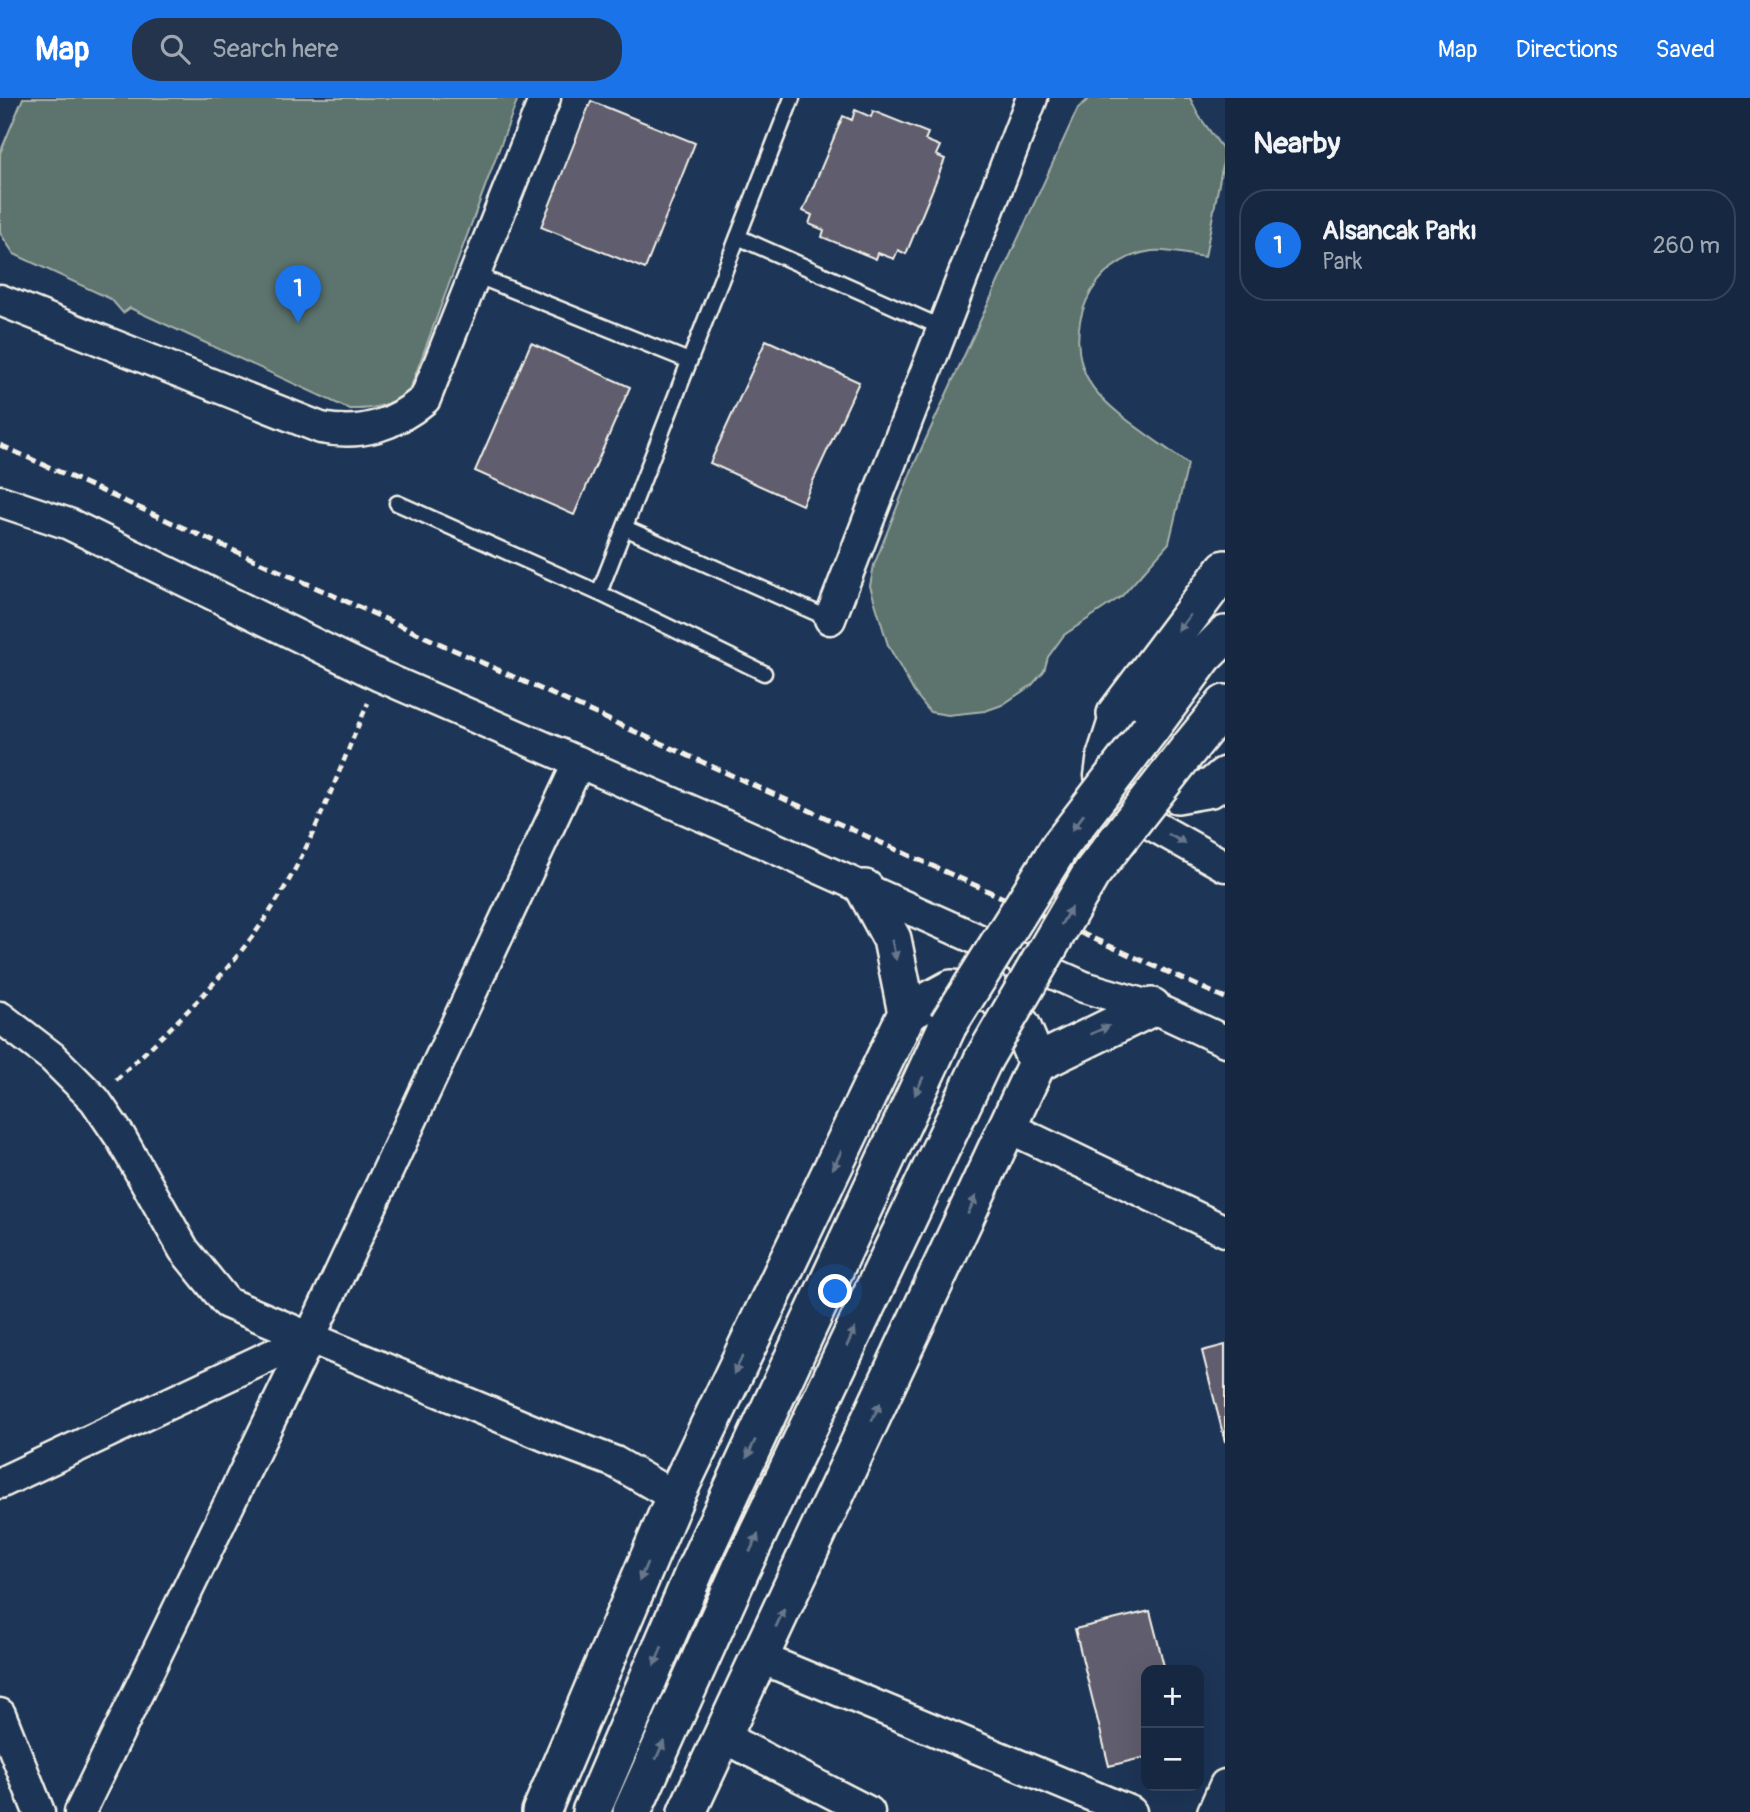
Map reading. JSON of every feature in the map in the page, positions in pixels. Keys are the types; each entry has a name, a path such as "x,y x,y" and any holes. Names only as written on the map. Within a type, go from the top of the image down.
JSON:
{"street":[{"path":"0,300 321,428 356,432 392,422 425,399 545,98"},
{"path":"830,619 1032,98"},
{"path":"0,501 69,524 380,676 1084,987 1152,1007 1225,1041"},
{"path":"1225,569 1116,714 1103,754 1100,776 1122,808 1225,866"},
{"path":"591,1812 696,1568 948,1025 1060,846 1204,656 1225,635"},
{"path":"632,1812 747,1557 983,1060 1091,874 1225,704"},
{"path":"1116,714 1123,748 1137,768 1177,794 1211,788 1225,776"},
{"path":"80,1812 310,1337 579,762"},
{"path":"865,889 892,939 907,1013"},
{"path":"541,1812 675,1497 907,1013 951,989 993,993 1021,1025 1037,1063"},
{"path":"687,1812 1037,1063 1152,1007"},
{"path":"0,1017 52,1057 95,1100 127,1148 184,1250 227,1303 546,1436 615,1462 675,1497"},
{"path":"1008,1126 1225,1231"},
{"path":"0,1483 310,1337"},
{"path":"761,1658 1131,1812"},
{"path":"0,1714 39,1812"},
{"path":"723,1737 869,1812"},
{"path":"1213,1812 1225,1785"}],"lane":[{"path":"599,593 792,98"},
{"path":"738,237 943,328"},
{"path":"475,275 689,361"},
{"path":"397,503 599,593 764,673"},
{"path":"625,528 830,619"}],"path":[{"path":"95,1100 219,978 276,902 299,862 380,676"}],"green space":[{"path":"23,98 518,98 409,392 381,406 349,409 130,308 123,313 111,299 14,254 0,233 0,153"},
{"path":"1090,98 1190,98 1199,116 1225,152 1205,257 1171,251 1152,251 1130,257 1112,268 1097,283 1086,301 1080,321 1078,342 1090,383 1121,415 1188,464 1169,543 1122,596 1064,635 1048,657 1044,671 1032,685 1002,705 985,711 948,715 930,712 914,692 888,645 870,586 874,565 913,467 1078,108"}],"building":[{"path":"591,101 695,143 645,269 541,227"},
{"path":"855,110 871,117 873,111 928,133 925,140 940,146 936,155 945,159 906,254 898,250 894,259 878,253 876,259 822,237 824,230 809,224 812,215 803,211 843,116 852,120"},
{"path":"766,340 859,382 802,505 710,463"},
{"path":"531,343 630,387 574,515 475,471"},
{"path":"1225,1345 1225,1442 1202,1351"},
{"path":"1150,1611 1164,1665 1141,1665 1141,1758 1109,1766 1075,1629"}],"railway":[{"path":"0,445 1225,998"}],"place":[{"name":"Alsancak Parkı","path":"298,323"}]}
